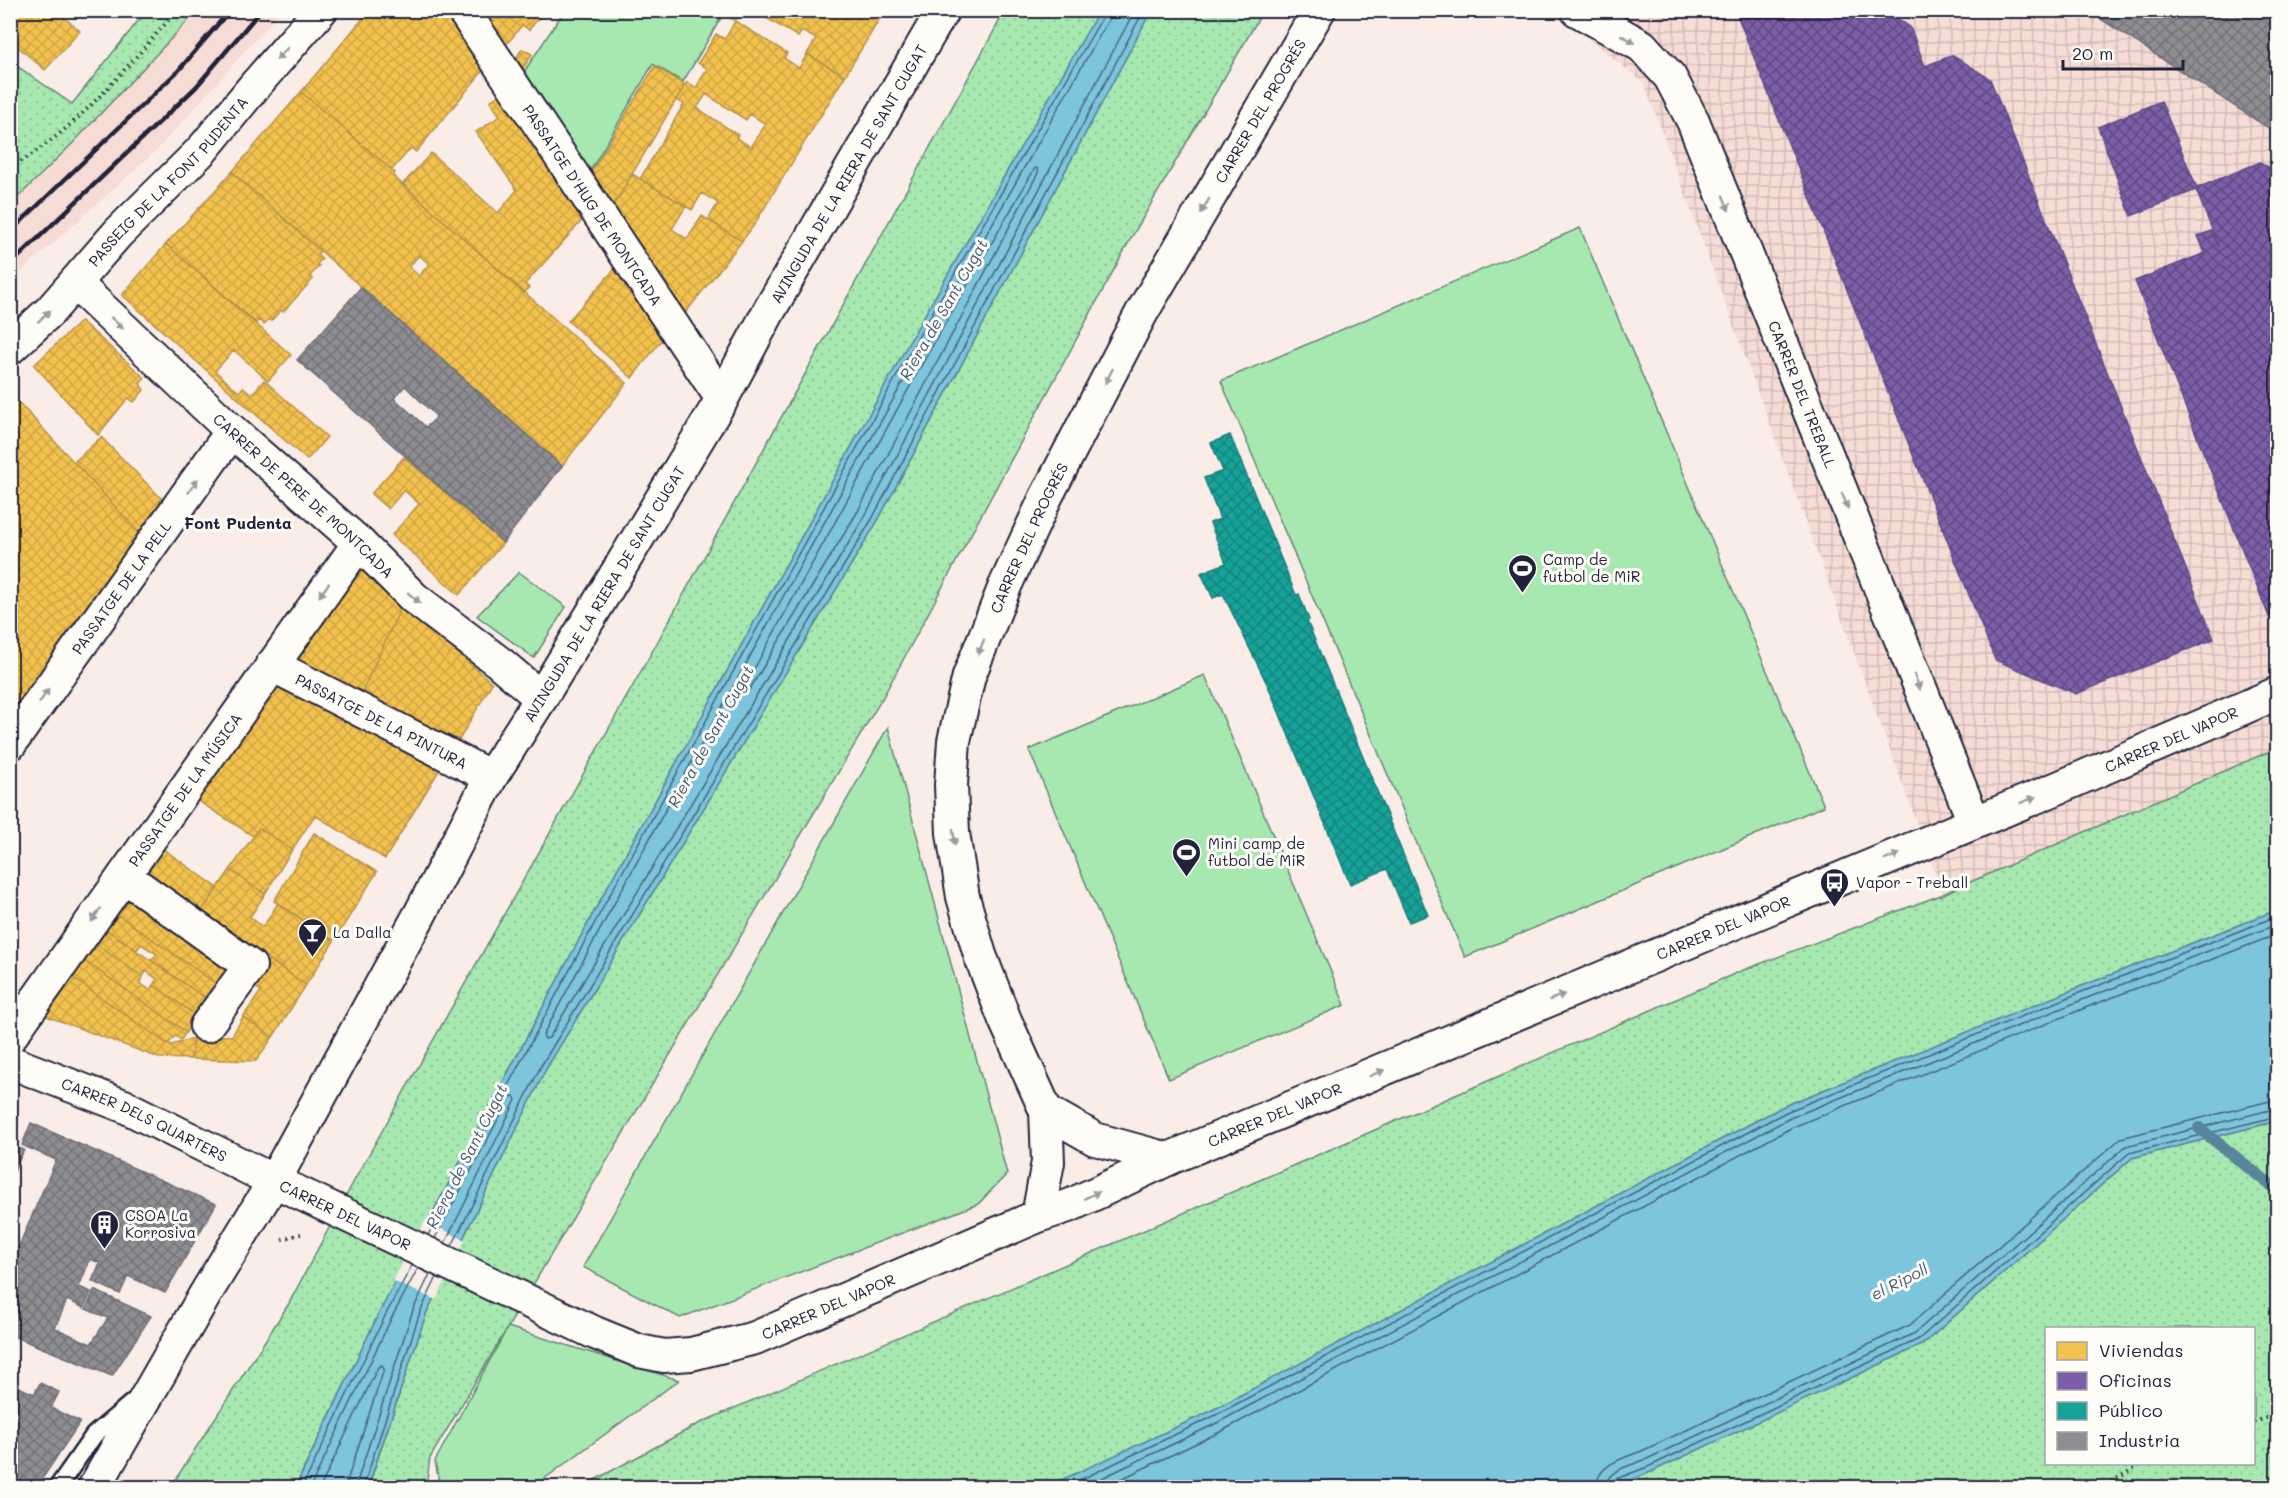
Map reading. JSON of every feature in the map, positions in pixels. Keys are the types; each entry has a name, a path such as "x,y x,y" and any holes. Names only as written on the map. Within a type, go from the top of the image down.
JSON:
{"street":[{"name":"PASSEIG DE LA FONT PUDENTA","path":"10,348 50,311 118,233 202,150 321,10"},
{"name":"PASSATGE D'HUG DE MONTCADA","path":"464,10 722,399"},
{"name":"AVINGUDA DE LA RIERA DE SANT CUGAT","path":"94,1488 274,1181 420,914 491,777 722,399 769,311 943,10"},
{"name":"CARRER DEL PROGRÉS","path":"1038,1216 1048,1161 1046,1111 1005,1020 980,955 963,897 953,833 951,785 954,741 969,676 1005,586 1046,497 1141,314 1319,10"},
{"name":"CARRER DEL TREBALL","path":"1577,10 1642,46 1670,77 1693,121 1974,822"},
{"name":"CARRER DE PERE DE MONTCADA","path":"75,283 232,431 359,543 414,598 500,663 541,698"},
{"name":"PASSATGE DE LA PELL","path":"10,744 232,431"},
{"name":"PASSATGE DE LA MÚSICA","path":"10,1037 359,543"},
{"name":"PASSATGE DE LA PINTURA","path":"272,665 491,777"},
{"name":"CARRER DEL VAPOR","path":"274,1181 516,1296 639,1351 664,1356 691,1354 754,1338 1038,1216 1071,1205 1168,1160 2277,693"},
{"path":"124,876 250,966 206,1026"},
{"name":"CARRER DELS QUARTERS","path":"10,1062 124,1106 274,1181"},
{"path":"1046,1111 1095,1139 1168,1160"}],"lane":[{"path":"57,1488 94,1435 153,1385"}],"path":[{"path":"10,167 34,154 75,121 178,10"},
{"path":"2255,1421 2277,1414"},
{"path":"2102,1488 2139,1465"}],"shaded area":[{"path":"197,11 281,11 158,149 11,281 11,204 73,143"},
{"path":"1554,11 2277,11 2277,748 1943,894 1644,83"}],"green space":[{"path":"146,11 197,11 73,143 11,204 11,62 72,104"},
{"path":"564,11 725,11 683,82 653,64 586,178 518,81"},
{"path":"1005,11 1099,11 911,339 602,897 379,1313 295,1487 170,1488 288,1305 355,1179 653,650"},
{"path":"1151,11 1263,11 1130,240 883,697 430,1458 426,1487 368,1488 426,1314 546,1069 877,522"},
{"name":"Camp de futbol de MiR","path":"1580,228 1824,806 1465,957 1221,381"},
{"path":"519,572 566,607 534,658 477,616"},
{"name":"Mini camp de futbol de MiR","path":"1205,675 1345,1005 1169,1079 1029,750"},
{"path":"888,727 1007,1174 978,1204 680,1318 583,1267"},
{"path":"2277,748 2277,910 1784,1106 1209,1412 1059,1483 1046,1488 580,1488 698,1424 1741,971 1943,894"},
{"path":"2277,1121 2277,1487 1612,1488 1653,1471 1923,1344 2132,1158"},
{"path":"508,1327 679,1380 533,1487 440,1487 435,1461"}],"water":[{"name":"Riera de Sant Cugat","path":"1099,11 1151,11 877,522 546,1069 426,1314 368,1487 295,1488 379,1313 602,897 911,339"},
{"name":"el Ripoll","path":"2277,910 2277,1121 2132,1158 1923,1344 1653,1471 1612,1488 1046,1487 1209,1412 1784,1106"}],"pier":[{"path":"425,1221 465,1240 436,1300 393,1281"}],"building: Viviendas":[{"path":"10,10 59,10 58,12 80,31 45,70 10,40"},
{"path":"370,10 447,10 487,66 416,152 411,148 392,170 301,92"},
{"path":"469,10 545,10 529,30 522,25 499,54"},
{"path":"729,10 736,10 741,14 735,21 726,15"},
{"path":"753,10 885,10 845,76 807,54 816,39 802,31 798,37"},
{"path":"735,21 787,53 784,58 799,68 807,54 845,76 742,241 708,220 718,203 702,193 692,210 640,179 684,104 676,100 685,85 687,82 696,88 707,68 698,63 716,34 725,39","holes":["706,94 746,120 750,114 766,124 751,147 736,138 738,135 697,108"]},
{"path":"522,49 532,54 517,79 510,68"},
{"path":"655,66 685,85 609,213 587,179"},
{"path":"505,91 588,214 525,284 529,288 524,293 403,184 431,153 498,213 517,190 476,132 500,116 490,101"},
{"path":"301,92 395,173 393,176 627,383 562,466 232,172","holes":["419,255 429,264 419,276 409,267"]},
{"path":"232,172 320,251 317,254 322,259 310,276 313,279 283,312 281,310 264,325 259,320 256,323 166,244"},
{"path":"632,174 686,206 672,229 687,239 702,216 742,241 679,321 658,288 664,276 649,267 609,213"},
{"path":"166,244 291,355 268,381 234,350 215,371 239,392 243,387 252,394 264,380 327,437 307,460 122,295"},
{"path":"621,262 663,338 632,378 568,321"},
{"path":"81,321 145,378 140,384 144,390 134,402 128,398 98,435 34,365"},
{"path":"10,393 143,537 10,723"},
{"path":"101,437 167,504 143,537 74,462"},
{"path":"404,457 503,543 459,595 392,535 419,504 404,490 388,509 371,494"},
{"path":"353,563 402,605 361,694 289,660"},
{"path":"402,605 492,683 459,740 361,694"},
{"path":"272,684 443,764 385,859 315,815 292,850 259,828 253,836 195,799"},
{"path":"259,828 292,850 265,894 230,870"},
{"path":"314,833 377,872 334,941 274,901"},
{"path":"162,848 218,888 201,912 145,872"},
{"path":"230,870 265,894 250,917 263,927 278,903 334,941 306,985 201,912"},
{"path":"131,897 222,962 219,966 227,972 218,985 118,915"},
{"path":"118,915 218,985 208,1000 151,960 157,954 141,944 137,950 107,930"},
{"path":"107,930 208,1000 197,1016 153,985 157,979 146,971 143,977 97,945"},
{"path":"97,945 143,977 139,983 150,990 153,985 197,1016 186,1032 85,961"},
{"path":"269,960 306,985 273,1037 243,1017 261,991 252,985"},
{"path":"85,961 186,1032 181,1040 175,1036 169,1043 166,1043 73,978"},
{"path":"73,978 166,1043 172,1045 193,1038 191,1059 159,1058 46,1016"},
{"path":"243,1017 273,1037 256,1061 191,1059 193,1038 204,1035 232,1036"}],"building: Oficinas":[{"path":"1735,10 1884,10 1910,27 1925,66 1953,55 1990,79 2214,639 2076,694 1995,660"},
{"path":"2161,101 2197,188 2260,162 2278,173 2278,614 2269,617 2135,281 2205,253 2198,236 2211,231 2219,247 2196,190 2131,216 2098,127"}],"building: Público":[{"path":"1230,435 1296,595 1299,594 1309,620 1307,621 1428,915 1409,922 1387,869 1350,884 1269,688 1223,594 1213,598 1201,573 1226,563 1210,523 1220,519 1204,478 1223,471 1211,443"}],"building: Industria":[{"path":"2087,10 2278,10 2278,126 2268,128"},
{"path":"361,287 562,466 503,543 297,360","holes":["405,386 436,416 426,427 394,398"]},
{"name":"CSOA La Korrosiva","path":"31,1123 216,1204 165,1293 128,1276 120,1294 92,1281 100,1263 90,1259 79,1287 91,1292 84,1308 67,1300 55,1328 91,1344 108,1318 86,1309 94,1290 151,1316 112,1376 10,1335 10,1252 17,1255 56,1160 22,1145"},
{"path":"10,1145 24,1150 10,1180"},
{"path":"10,1383 34,1394 40,1383 59,1392 51,1408 80,1422 36,1488 10,1488"}],"waterway":[{"path":"2199,1128 2278,1191"}],"railway":[{"path":"10,232 179,70 230,10"},
{"path":"10,265 196,87 261,10"}],"place":[{"name":"Camp de futbol de MiR","path":"1522,594"},
{"name":"Mini camp de futbol de MiR","path":"1187,878"},
{"name":"Vapor - Treball","path":"1835,908"},
{"name":"La Dalla","path":"312,958"},
{"name":"CSOA La Korrosiva","path":"104,1250"}],"district":[{"name":"Font Pudenta","path":"238,522"}]}
